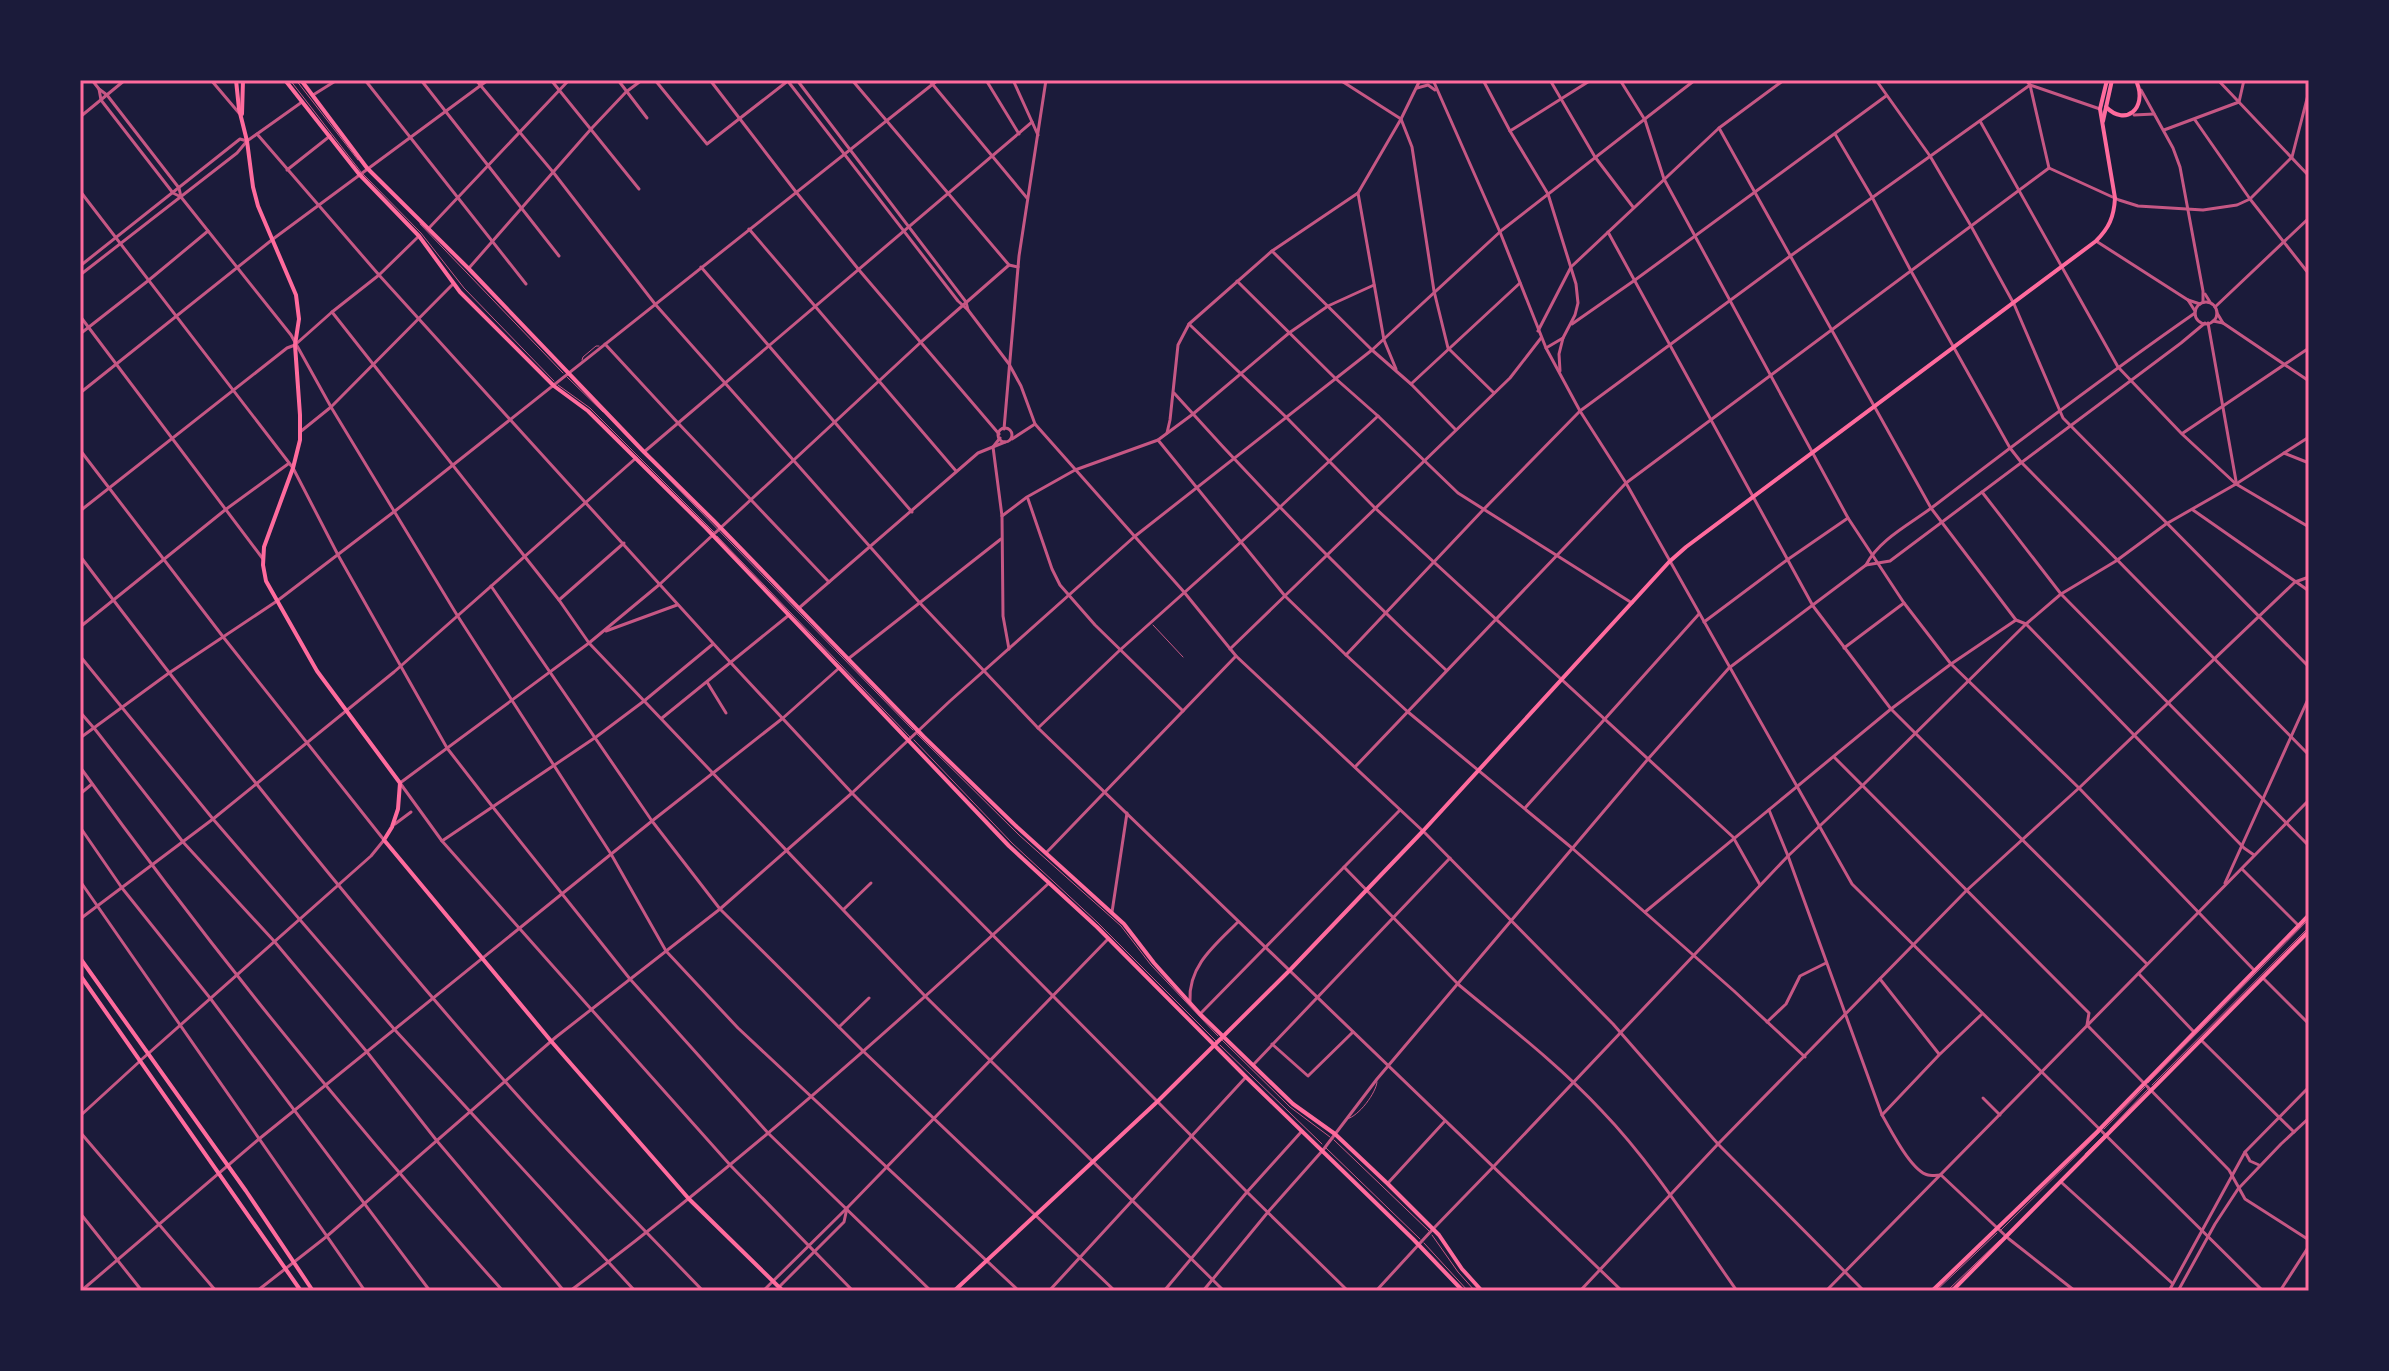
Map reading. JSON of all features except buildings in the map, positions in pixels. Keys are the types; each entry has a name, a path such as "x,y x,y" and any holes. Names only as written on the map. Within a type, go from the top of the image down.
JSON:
{"main road":[{"path":"236,80 258,206 296,295 299,319 295,345 300,432 267,536 263,559 266,581 317,671 400,783 400,800 392,827 384,840 551,1041 689,1199 781,1289"},
{"path":"242,116 243,80"},
{"path":"298,80 313,95 366,168 429,228 644,452 789,615 910,738 1009,846 1219,1040 1253,1065 1293,1104 1388,1184 1482,1291"},
{"path":"954,1291 1158,1101 1290,970 1423,831 1669,562 2063,268 2107,230 2115,198 2102,123 2110,80"},
{"path":"289,82 360,173 419,236 453,284 555,385 588,411 799,608 917,732 1112,912 1200,1014 1246,1077 1324,1148 1465,1291"},
{"path":"2103,108 2115,114 2125,115 2133,111 2141,97 2136,82"},
{"path":"2139,104 2149,106"},
{"path":"1949,1291 2061,1182 2194,1032 2309,917"},
{"path":"1934,1291 2201,1040 2308,932"},
{"path":"80,958 313,1291"},
{"path":"80,975 301,1291"}],"street":[{"path":"92,80 179,188 181,197"},
{"path":"80,117 125,80"},
{"path":"211,80 242,116"},
{"path":"313,95 337,80"},
{"path":"365,80 526,284"},
{"path":"421,80 559,256"},
{"path":"476,80 553,172 655,304 919,602 1038,728 1622,1291"},
{"path":"80,393 273,239 488,80"},
{"path":"551,80 639,189"},
{"path":"429,228 569,80"},
{"path":"618,80 647,118"},
{"path":"469,269 591,129 626,92 642,80"},
{"path":"655,80 707,144 788,80 903,232 1009,364 1035,424 1184,592 1236,656 1450,858 1621,1032 1718,1144 1864,1291"},
{"path":"710,80 859,270 988,421 1012,437 1007,441"},
{"path":"797,80 966,302 968,310"},
{"path":"852,80 1009,265 1018,267"},
{"path":"80,738 338,555 845,154 931,82 938,80"},
{"path":"986,80 1019,134"},
{"path":"1013,80 1038,136"},
{"path":"1009,649 1003,616 1002,516 994,454 995,446 1004,432 1006,418 1018,267 1046,80"},
{"path":"1340,80 1349,82 1401,119 1408,133 1434,291 1448,348 1494,393"},
{"path":"1167,433 1178,345 1189,324 1272,251 1358,193 1420,80"},
{"path":"1433,80 1500,232 1541,338 1560,375 1626,483 1852,884 2263,1291"},
{"path":"1483,80 1548,194 1576,284 1578,303 1572,324 1563,338 1559,354 1560,375"},
{"path":"1550,80 1595,157 1633,207"},
{"path":"1510,131 1591,80"},
{"path":"1620,80 1645,120 1664,179 1848,518 1904,603 1951,664 2079,788 2255,970"},
{"path":"1876,80 1930,156 1971,226 2014,304 2058,410 2069,426 2309,667"},
{"path":"2026,80 2030,85 2049,168"},
{"path":"2218,80 2309,176"},
{"path":"2239,102 2244,80"},
{"path":"257,1291 326,1237 551,1041 720,909 1134,537 1372,350 1500,232 1692,81"},
{"path":"1538,331 1571,267 1719,128 1781,81"},
{"path":"931,82 1027,198"},
{"path":"1203,1291 1572,848 1729,668 1866,565 1871,555 2058,410 2195,312 2201,303 2203,291 2180,167 2164,130 2136,82"},
{"path":"1416,89 1428,85 1438,92"},
{"path":"2030,85 2103,108"},
{"path":"1346,655 1580,411 2030,85"},
{"path":"99,89 101,100 173,193 181,197 291,335 457,615 611,854 666,951 738,1028 1019,1291"},
{"path":"2049,168 2138,206 2189,210 2222,208 2250,199 2292,157 2309,91"},
{"path":"1572,324 1887,95"},
{"path":"80,275 237,153 247,141 302,102"},
{"path":"2164,130 2239,102"},
{"path":"2134,115 2154,114"},
{"path":"2195,120 2250,199 2309,274"},
{"path":"1980,121 2118,367 2182,434 2236,484 2309,527"},
{"path":"644,452 1032,122"},
{"path":"1719,128 1941,522 2016,620 2026,624 2241,846 2254,855"},
{"path":"257,134 379,275 852,793 1348,1291"},
{"path":"1835,134 2010,448 2116,561 2309,755"},
{"path":"287,170 330,136"},
{"path":"80,266 240,139 247,141"},
{"path":"1355,767 1626,483 2049,168"},
{"path":"80,191 291,466 447,748 630,979 768,1133 931,1291"},
{"path":"1358,193 1384,340 1397,371"},
{"path":"2215,307 2309,218"},
{"path":"749,229 956,471"},
{"path":"80,334 208,230"},
{"path":"1608,232 1813,606 1891,709 2147,964"},
{"path":"80,511 232,390 295,345 379,275 419,236"},
{"path":"2096,241 2188,300 2210,302"},
{"path":"1272,251 1455,429"},
{"path":"853,1291 731,1166 442,841 400,783 550,673 660,584 878,381 1009,265"},
{"path":"701,267 912,512"},
{"path":"1237,281 1458,493 1632,603"},
{"path":"1411,384 1520,283"},
{"path":"300,432 331,407 453,284"},
{"path":"1002,516 1027,497 1075,470 1158,440 1289,333 1328,306 1374,285"},
{"path":"2203,291 2223,323 2309,381"},
{"path":"2188,300 2199,321 2223,323"},
{"path":"332,312 559,600 589,643 925,996 1224,1291"},
{"path":"1866,565 1890,561 2193,335 2217,313"},
{"path":"80,316 263,559"},
{"path":"2209,322 2236,484"},
{"path":"1189,324 1375,508 1733,837 1760,885"},
{"path":"1230,649 1494,393 1525,361 1541,338"},
{"path":"1546,348 1563,338"},
{"path":"603,345 829,582"},
{"path":"2182,434 2309,348"},
{"path":"1008,386 1021,386"},
{"path":"1174,392 1280,507 1446,670"},
{"path":"1038,728 1378,416"},
{"path":"799,608 978,453 1007,441 1035,424"},
{"path":"1004,432 1020,432"},
{"path":"1004,432 1007,441"},
{"path":"1376,1291 1788,856 2026,624 2061,594 2116,561 2166,524 2309,437"},
{"path":"1158,440 1285,596 1346,655 1408,712 1572,848 1805,1057"},
{"path":"80,450 384,840 371,856 80,1116"},
{"path":"2284,453 2309,463"},
{"path":"80,919 213,819 400,667 636,458"},
{"path":"80,627 225,510 291,466"},
{"path":"1982,492 2061,594 2309,846"},
{"path":"1027,497 1052,569 1069,596 1183,711"},
{"path":"2193,510 2309,591"},
{"path":"1704,622 1848,518"},
{"path":"848,659 1001,539"},
{"path":"559,600 624,543"},
{"path":"80,556 256,785 434,999 505,1081 703,1291"},
{"path":"1580,1291 1718,1144 1966,891 2295,582 2309,577"},
{"path":"491,586 652,821 720,909 863,1051 1115,1291"},
{"path":"1844,648 1904,603"},
{"path":"602,632 678,604"},
{"path":"1524,808 1699,614"},
{"path":"661,718 789,615"},
{"path":"1644,913 1891,709 2016,620"},
{"path":"442,841 596,737 713,644"},
{"path":"80,656 213,819 395,1030 635,1291"},
{"path":"1046,853 1236,656"},
{"path":"81,1291 294,1110 783,718 840,668"},
{"path":"707,682 726,713"},
{"path":"2223,887 2309,697"},
{"path":"80,712 183,842 274,941 564,1291"},
{"path":"1834,757 2090,1014 2087,1025"},
{"path":"80,767 152,866 325,1085 398,1174 503,1291"},
{"path":"80,794 92,784"},
{"path":"1826,1291 2309,800"},
{"path":"1200,1014 1400,810"},
{"path":"1769,810 1882,1115 1897,1141 1923,1173 1941,1175 2006,1236 2075,1291"},
{"path":"392,827 411,812"},
{"path":"1112,912 1127,813"},
{"path":"80,827 122,888 210,998 430,1291"},
{"path":"1253,1065 1450,858"},
{"path":"1344,867 1458,984 1603,1111 1670,1195 1737,1291"},
{"path":"2241,868 2299,926"},
{"path":"80,881 365,1291"},
{"path":"844,909 871,883"},
{"path":"570,1291 731,1166 1049,883"},
{"path":"1191,1005 1191,984 1199,964 1239,921"},
{"path":"763,1291 1108,939"},
{"path":"1767,1022 1786,1004 1800,976 1826,963"},
{"path":"2139,974 2194,1032"},
{"path":"2263,978 2309,1024"},
{"path":"1880,979 1939,1055"},
{"path":"839,1027 869,998"},
{"path":"1882,1115 1982,1014"},
{"path":"2087,1025 2233,1176 2238,1189 2250,1202 2309,1240"},
{"path":"1272,1044 1308,1076 1353,1032"},
{"path":"2201,1040 2294,1132"},
{"path":"1049,1291 1246,1077"},
{"path":"2169,1291 2245,1152 2309,1087"},
{"path":"1983,1098 2000,1115"},
{"path":"2178,1291 2238,1189 2309,1118"},
{"path":"1388,1184 1445,1121"},
{"path":"1164,1291 1302,1131"},
{"path":"80,1132 216,1291"},
{"path":"2245,1152 2250,1161 2260,1165"},
{"path":"2061,1182 2172,1283"},
{"path":"781,1289 844,1222 847,1208"},
{"path":"80,1213 142,1291"},
{"path":"2280,1291 2309,1246"}],"lane":[{"path":"298,80 366,168 717,531 1012,843 1290,1107 1333,1136 1431,1230 1458,1272 1475,1291"},
{"path":"289,82 360,173 421,233 464,288 555,385 590,408 717,531 1019,835 1121,926 1151,965 1219,1040 1324,1148"},
{"path":"1152,623 1183,657"},
{"path":"2147,1088 2309,917"},
{"path":"2147,1088 2308,932"},
{"path":"2006,1236 2103,1133"}]}
